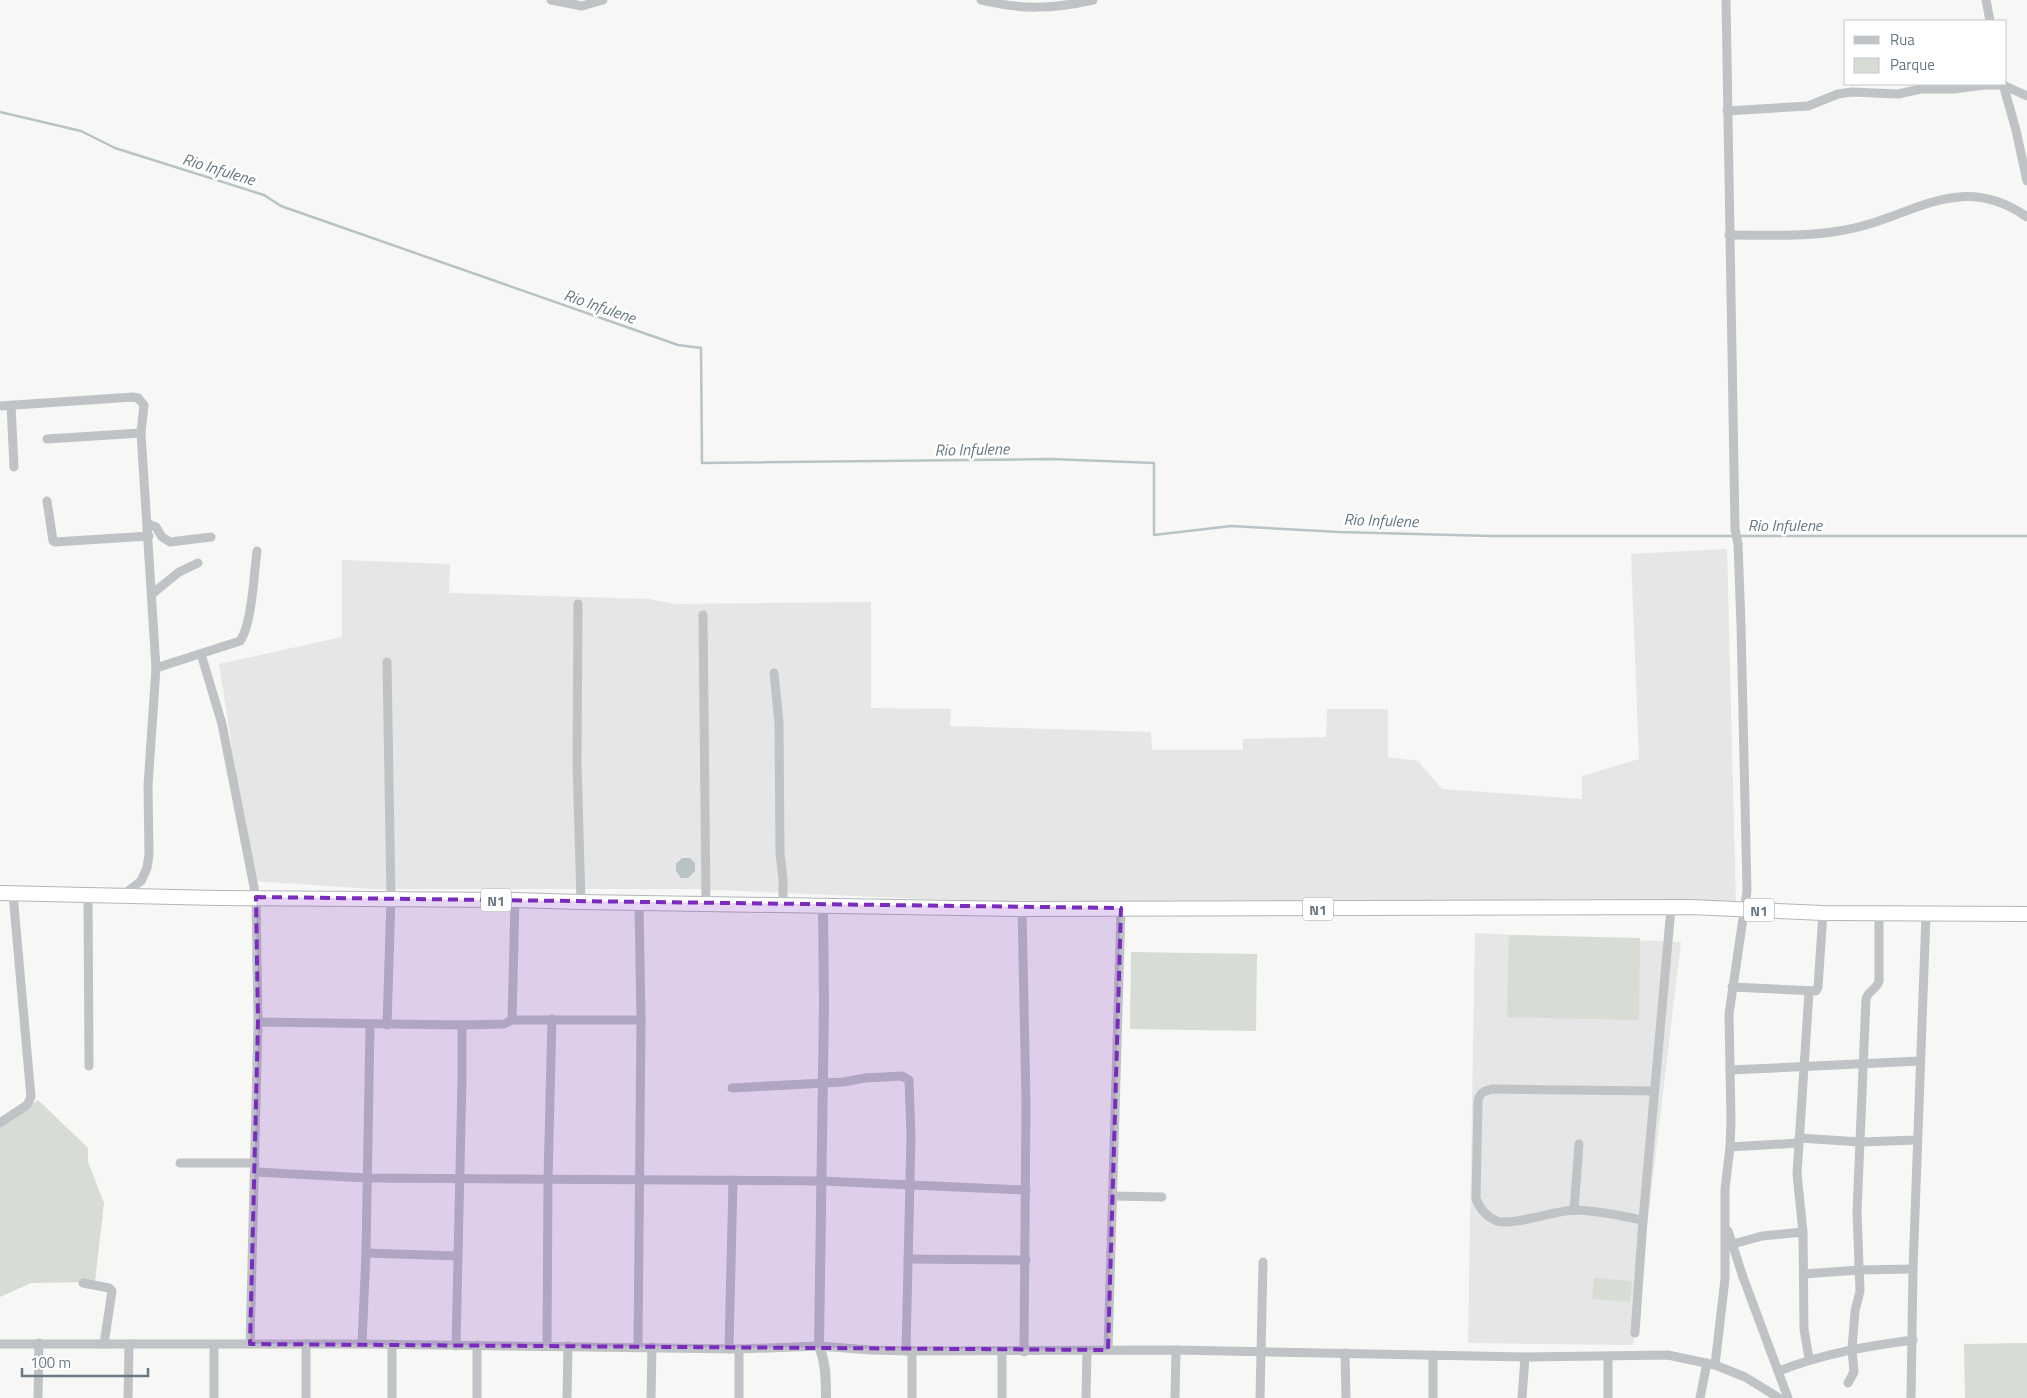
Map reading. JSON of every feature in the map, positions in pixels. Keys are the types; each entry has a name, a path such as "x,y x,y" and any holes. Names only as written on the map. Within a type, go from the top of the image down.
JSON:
{"highway":[{"name":"N1","path":"6,893 1022,909 1671,908 1823,913 2027,914"}],"street":[{"path":"551,0 582,3 604,0"},
{"path":"981,0 1060,7 1093,0"},
{"path":"1700,1398 1711,1364 1724,1296 1725,1189 1730,1147 1728,1024 1747,891 1738,544 1735,529 1726,0"},
{"path":"1986,0 1990,20"},
{"path":"1728,111 1808,106 1838,94 1852,92 1898,94 1935,88 1954,89 1993,85"},
{"path":"2003,85 2016,130 2027,181"},
{"path":"2005,85 2027,96"},
{"path":"1729,235 1841,231 1925,204 1967,196 2002,202 2027,217"},
{"path":"0,406 138,398 144,405 141,433 156,668 148,786 147,868 141,881 122,896"},
{"path":"11,405 14,467"},
{"path":"47,439 141,433"},
{"path":"47,501 53,541 55,542 149,536"},
{"path":"148,524 156,526 162,537 170,542 211,537"},
{"path":"156,668 240,641 244,636 248,622 257,551"},
{"path":"152,594 179,572 198,563"},
{"path":"578,604 577,763 581,902"},
{"path":"703,615 706,904"},
{"path":"201,654 222,724 256,897 258,1022 250,1344"},
{"path":"387,662 391,899 387,1025"},
{"path":"774,673 779,724 780,853 783,904"},
{"path":"0,1123 27,1105 31,1097 6,893"},
{"path":"88,895 89,1066"},
{"path":"512,1020 515,900"},
{"path":"638,1347 641,1020 639,903"},
{"path":"822,906 822,1181 819,1346 826,1369 826,1398"},
{"path":"1108,1350 1121,908"},
{"path":"1635,1333 1643,1220 1671,908"},
{"path":"1022,909 1026,1093 1024,1352"},
{"path":"1732,987 1816,991 1818,987 1823,913"},
{"path":"1848,1383 1854,1372 1852,1350 1855,1311 1860,1291 1858,1212 1867,996 1877,987 1879,981 1880,913"},
{"path":"1911,1398 1913,1269 1926,914"},
{"path":"1809,992 1797,1174 1803,1232 1804,1330 1809,1359"},
{"path":"547,1345 548,1179 552,1019"},
{"path":"258,1022 462,1026 504,1024 512,1020 641,1020"},
{"path":"362,1344 366,1253 370,1025"},
{"path":"456,1346 462,1026"},
{"path":"1730,1070 1920,1061"},
{"path":"732,1088 843,1082 865,1078 902,1076 908,1080 911,1129 908,1259 909,1351 912,1398"},
{"path":"1643,1220 1574,1210 1541,1214 1506,1222 1497,1221 1483,1212 1476,1199 1478,1101 1480,1094 1493,1089 1654,1091"},
{"path":"1730,1147 1798,1140 1861,1142 1917,1140"},
{"path":"1574,1210 1578,1144"},
{"path":"180,1163 367,1178 822,1181 1026,1190"},
{"path":"728,1348 733,1180"},
{"path":"1113,1196 1162,1197"},
{"path":"1726,1226 1742,1276 1788,1398"},
{"path":"1733,1244 1762,1236 1803,1232"},
{"path":"366,1253 458,1256"},
{"path":"908,1259 1026,1260"},
{"path":"1260,1398 1263,1262"},
{"path":"1804,1274 1913,1269"},
{"path":"83,1283 109,1288 112,1291 104,1344"},
{"path":"1779,1371 1809,1359 1913,1340"},
{"path":"38,1398 39,1343"},
{"path":"0,1344 547,1345 739,1349 819,1346 870,1350 1002,1352 1176,1350 1525,1357 1668,1355 1711,1364 1745,1377 1768,1395 1778,1398"},
{"path":"128,1398 129,1344"},
{"path":"306,1344 306,1398"},
{"path":"392,1344 392,1398"},
{"path":"214,1345 214,1398"},
{"path":"477,1398 478,1345"},
{"path":"567,1398 568,1346"},
{"path":"651,1398 652,1348"},
{"path":"739,1349 739,1398"},
{"path":"1175,1398 1176,1350"},
{"path":"1086,1351 1086,1398"},
{"path":"1002,1352 1002,1398"},
{"path":"1345,1353 1346,1398"},
{"path":"1433,1355 1433,1398"},
{"path":"1522,1398 1525,1357"},
{"path":"1608,1357 1608,1398"}],"highlighted area":[{"path":"256,897 1121,908 1108,1350 250,1344 258,1022"}],"shaded area":[{"path":"1727,549 1736,906 1063,905 693,889 372,889 253,881 219,664 342,637 342,560 450,564 449,593 648,599 676,604 871,602 871,708 951,709 950,726 1151,732 1152,750 1243,750 1243,739 1326,737 1327,709 1388,709 1388,757 1418,761 1442,789 1582,799 1582,776 1639,759 1631,554"},
{"path":"682,858 690,858 695,863 695,871 688,878 681,878 676,871 676,864"},
{"path":"1475,933 1681,942 1633,1345 1468,1343"}],"green space":[{"path":"1509,935 1640,938 1639,1020 1507,1017"},
{"path":"1131,952 1257,954 1256,1031 1130,1029"},
{"path":"38,1100 88,1148 88,1162 104,1203 95,1282 31,1283 0,1297 0,1127"},
{"path":"1594,1278 1632,1281 1630,1302 1592,1299"},
{"path":"2027,1343 2027,1398 1965,1398 1964,1344"}],"waterway":[{"name":"Rio Infulene","path":"0,112 81,131 115,148 264,195 281,206 678,345 701,348 702,463 1051,459 1154,463 1154,535 1231,526 1339,532 1491,536 2027,536"}]}
